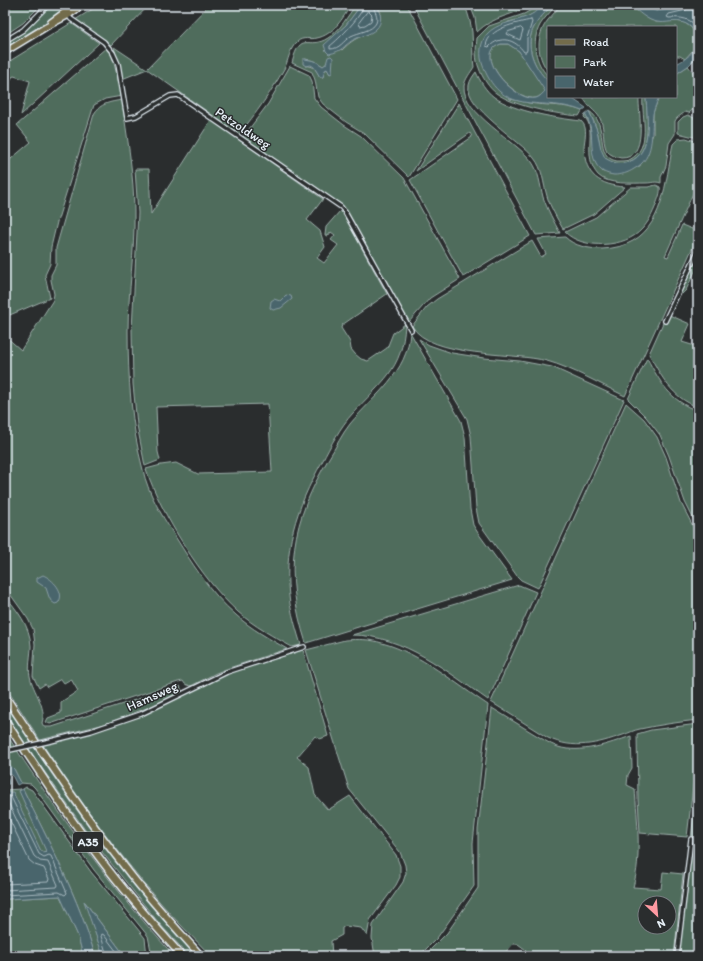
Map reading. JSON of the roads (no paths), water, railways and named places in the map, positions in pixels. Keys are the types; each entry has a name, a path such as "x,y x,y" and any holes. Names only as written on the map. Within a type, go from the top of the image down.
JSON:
{"highway":[{"name":"A35","path":"5,696 59,778 124,867 160,910 202,956"},
{"name":"A35","path":"5,720 46,784 98,857 182,956"}],"main road":[{"path":"5,52 46,27 77,5"},
{"path":"67,13 83,5"}],"street":[{"path":"5,41 23,30 48,5"},
{"name":"Petzoldweg","path":"62,5 67,13 76,22 104,42 113,53 118,64 127,118 141,114 170,96 178,95 341,207 411,330"},
{"path":"665,320 698,251"},
{"name":"Hamsweg","path":"5,751 91,731 141,714 227,672 304,647"},
{"path":"677,956 691,839"}],"water":[{"path":"361,5 374,5 379,10 381,17 380,24 371,33 353,40 340,50 329,54 324,45 346,25"},
{"path":"544,5 552,5 534,27 530,41 530,49 538,70 547,80 547,98 571,98 586,108 582,111 568,107 513,99 502,93 491,82 483,66 481,49 487,34 500,25 518,20 534,13","holes":["501,44 508,44 519,51 545,91 539,97 527,97 517,93 499,76 493,66 491,57 493,49"]},
{"path":"631,5 643,5 656,11 698,5 698,56 688,66 677,73 677,63 687,57 695,47 696,35 694,31 688,25 681,22 654,21 639,13"},
{"path":"331,56 333,58 332,73 330,74 327,69 325,70 323,77 320,77 311,65 306,66 303,64 303,59 305,59 315,61 323,66 326,64 328,57"},
{"path":"646,98 659,98 653,114 651,145 646,159 641,164 624,174 608,174 599,169 592,152 590,127 585,114 589,111 597,130 601,149 605,158 617,163 629,162 637,157 642,151 647,134"},
{"path":"286,295 291,296 292,299 281,308 273,310 270,308 271,301 274,299 280,301"},
{"path":"43,575 51,580 57,587 60,595 58,603 55,604 51,601 46,588 37,582 37,578"},
{"path":"8,763 14,769 21,783 17,785 12,775 7,774 9,784 5,784 6,765"},
{"path":"23,789 72,892 81,913 95,956 83,956 78,936 60,896 5,898 5,792 13,792 41,851 44,853 46,851 19,791"},
{"path":"84,901 125,956 103,956"}]}
